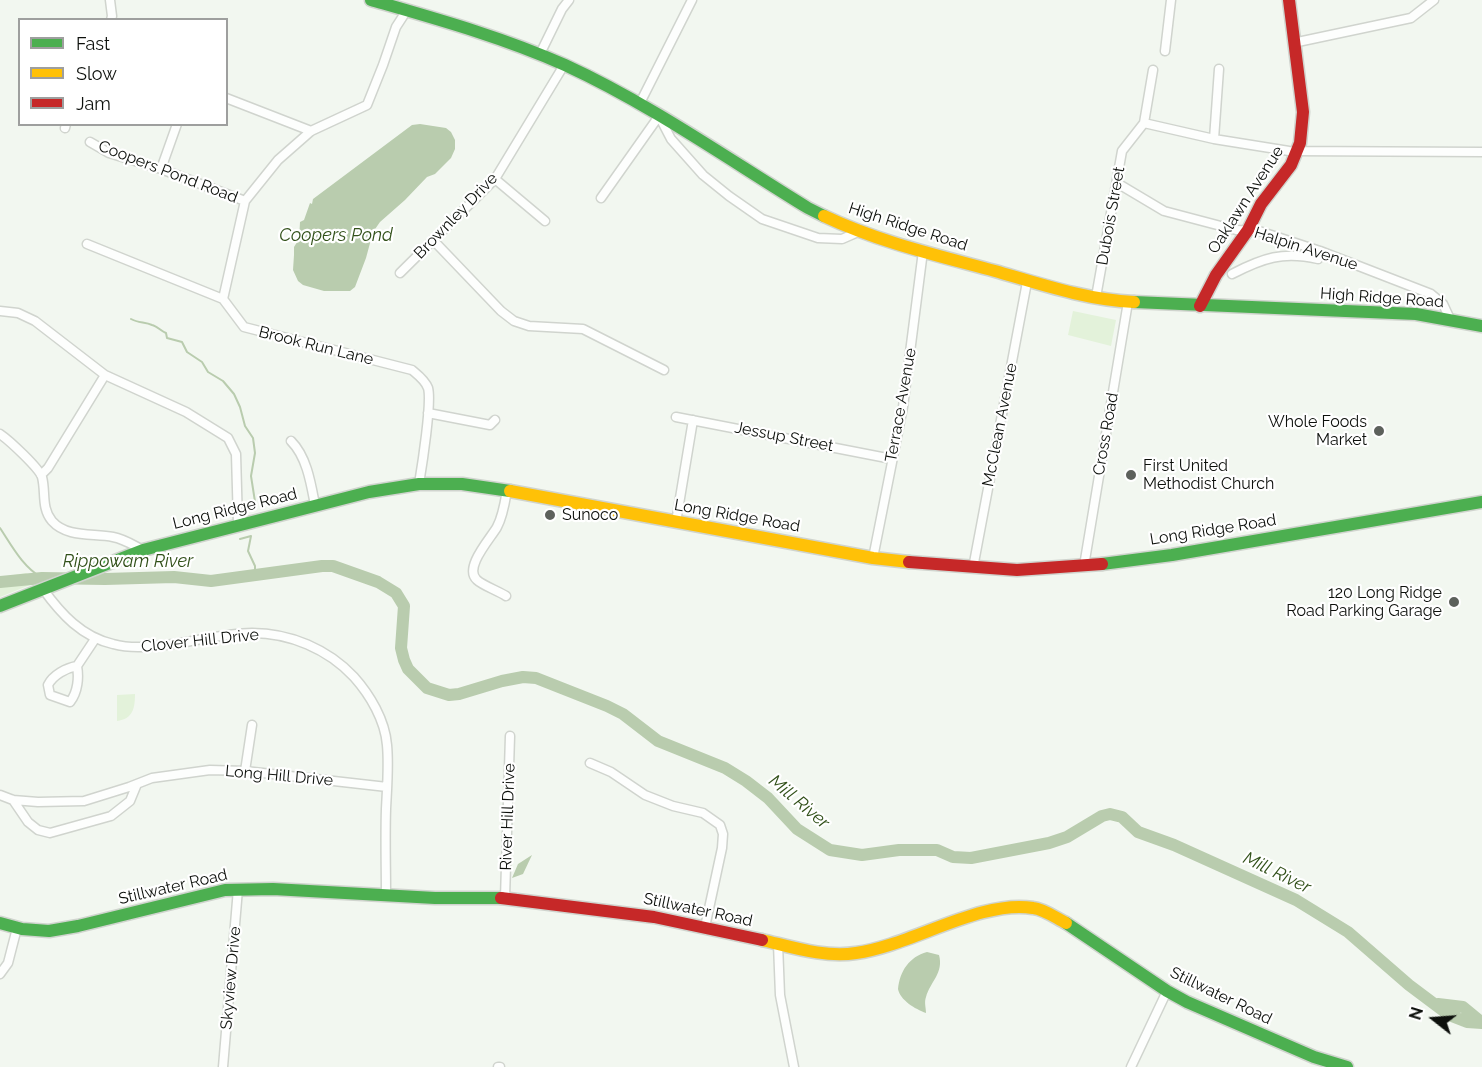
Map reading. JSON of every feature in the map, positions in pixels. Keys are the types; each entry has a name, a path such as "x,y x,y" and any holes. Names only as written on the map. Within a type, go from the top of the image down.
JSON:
{"main road":[{"name":"High Ridge Road","path":"372,0 499,38 564,65 609,87 659,116 808,208 858,232 1027,282 1076,294 1128,302 1377,312 1450,319 1482,326"},
{"name":"Oaklawn Avenue","path":"1200,306 1216,275 1248,230 1261,204 1286,173 1297,152 1303,112 1289,0"},
{"name":"Long Ridge Road","path":"0,606 143,550 369,492 419,484 462,484 507,490 873,558 1017,570 1084,566 1172,555 1482,502"},
{"name":"Stillwater Road","path":"0,923 17,928 49,931 78,926 204,894 238,889 317,890 386,896 504,898 610,910 705,927 827,954 859,953 991,910 1020,906 1036,908 1066,923 1167,991 1298,1050 1347,1067"}],"street":[{"path":"110,0 112,18"},
{"path":"540,54 562,9 569,0"},
{"path":"639,105 692,0"},
{"path":"1165,51 1171,0"},
{"path":"1293,43 1412,18 1434,0"},
{"path":"87,244 223,299 245,201 278,160 311,131 367,105 396,27 407,10"},
{"name":"Brownley Drive","path":"400,273 495,179 564,65"},
{"path":"1214,139 1219,69"},
{"name":"Dubois Street","path":"1096,297 1122,151 1144,123 1153,70"},
{"path":"228,99 311,131"},
{"path":"601,198 659,116 671,139 703,175 762,219 818,238 842,239 858,232"},
{"path":"1144,123 1214,139 1297,152 1349,150 1482,152"},
{"path":"161,169 176,126"},
{"name":"Coopers Pond Road","path":"90,142 117,156 161,169 245,201"},
{"path":"495,179 545,221"},
{"name":"Halpin Avenue","path":"1117,183 1164,211 1236,230 1259,231 1320,251 1431,294 1443,304 1450,319"},
{"path":"433,240 501,311 514,321 530,326 583,329 664,370"},
{"name":"Terrace Avenue","path":"873,558 903,407 923,251"},
{"path":"1232,274 1263,259 1285,254 1318,259 1320,251"},
{"name":"McClean Avenue","path":"973,568 1027,282"},
{"name":"Brook Run Lane","path":"223,299 244,327 412,370 422,378 428,389 428,413 419,484"},
{"name":"Cross Road","path":"1084,566 1128,302"},
{"path":"0,311 18,313 35,321 105,375 186,412 228,438 236,454 238,524"},
{"path":"41,475 48,468 105,375"},
{"path":"428,413 490,425 495,420"},
{"name":"Jessup Street","path":"676,417 892,459"},
{"path":"676,522 693,420"},
{"path":"0,434 41,475 45,509 51,520 62,530 112,537 143,550"},
{"path":"291,441 300,453 309,477 315,505"},
{"path":"506,596 477,580 473,574 473,565 498,526 507,490"},
{"name":"Clover Hill Drive","path":"43,589 69,621 94,639 128,647 151,647 251,633 289,637 308,644 346,668 363,688 378,714 387,744 386,896"},
{"path":"77,666 69,667 51,679 48,685 50,695 69,702 74,697 77,666 94,639"},
{"path":"245,771 252,725"},
{"name":"River Hill Drive","path":"504,898 510,736"},
{"path":"590,763 611,772 645,795 673,806 703,813 720,825 723,834 722,848 705,927"},
{"name":"Long Hill Drive","path":"0,795 13,800 38,802 84,801 152,778 210,770 245,771 387,787"},
{"path":"13,800 28,822 38,830 50,833 111,816 130,801 137,784"},
{"name":"Skyview Drive","path":"223,1067 238,889"},
{"path":"0,974 8,963 17,928"},
{"path":"778,944 780,994 794,1067"},
{"path":"1131,1067 1167,991"}],"shaded area":[{"path":"1073,311 1116,320 1111,346 1068,335"},
{"path":"26,573 40,581 0,597 0,577"},
{"path":"135,694 130,715 117,721 117,695"}],"water":[{"name":"Coopers Pond","path":"412,125 446,128 451,132 455,140 455,149 451,158 435,174 427,177 380,222 373,232 355,287 350,291 324,291 303,285 298,281 293,270 294,247 299,239 300,222 304,220 310,203 312,204 313,199"},
{"path":"532,855 523,874 512,878 518,864"},
{"path":"927,952 939,955 940,967 925,999 926,1013 909,1004 898,989 906,966 915,957"}],"waterway":[{"path":"131,319 154,326 166,333 167,338 182,342 187,352 202,362 208,372 223,381 234,394 245,426 253,438 255,453 251,476 256,508"},
{"path":"0,528 23,562 42,578"},
{"path":"240,539 251,536 248,551 255,566 255,575"},
{"name":"Mill River","path":"0,582 42,578 174,577 211,581 333,566 378,582 396,593 404,606 401,648 404,660 408,669 427,688 449,695 502,681 523,677 536,678 607,706 623,714 658,741 725,768 746,781 768,798 797,829 830,850 862,855 899,850 937,850 953,857 971,858 1049,843 1067,837 1102,816 1110,814 1122,817 1138,832 1174,845 1296,900 1348,932 1409,985 1449,1015 1467,1022 1482,1023"},
{"name":"Mill River","path":"1438,1004 1463,1007 1481,1022"}],"traffic: fast":[{"path":"371,0 493,37 597,80 658,114 824,216"},
{"path":"1134,302 1416,314 1482,326"},
{"path":"0,606 143,550 369,492 419,484 462,484 510,491"},
{"path":"1102,564 1172,555 1482,502"},
{"path":"0,923 22,929 49,931 225,890 273,889 435,898 501,898"},
{"path":"1066,923 1187,1002 1314,1057 1347,1067"}],"traffic: slow":[{"path":"824,216 887,241 1046,286 1081,295 1134,302"},
{"path":"510,491 873,558 909,562"},
{"path":"762,940 821,953 856,953 899,942 968,916 1013,907 1037,909 1066,923"}],"traffic: jam":[{"path":"1200,306 1216,275 1248,230 1261,204 1291,165 1300,143 1303,112 1289,0"},
{"path":"909,562 1017,570 1102,564"},
{"path":"501,898 654,917 762,940"}],"place":[{"name":"Whole Foods Market","path":"1379,431"},
{"name":"First United Methodist Church","path":"1131,475"},
{"name":"Sunoco","path":"550,515"},
{"name":"120 Long Ridge Road Parking Garage","path":"1454,602"}],"water label":[{"name":"Rippowam River","path":"128,562"}]}
